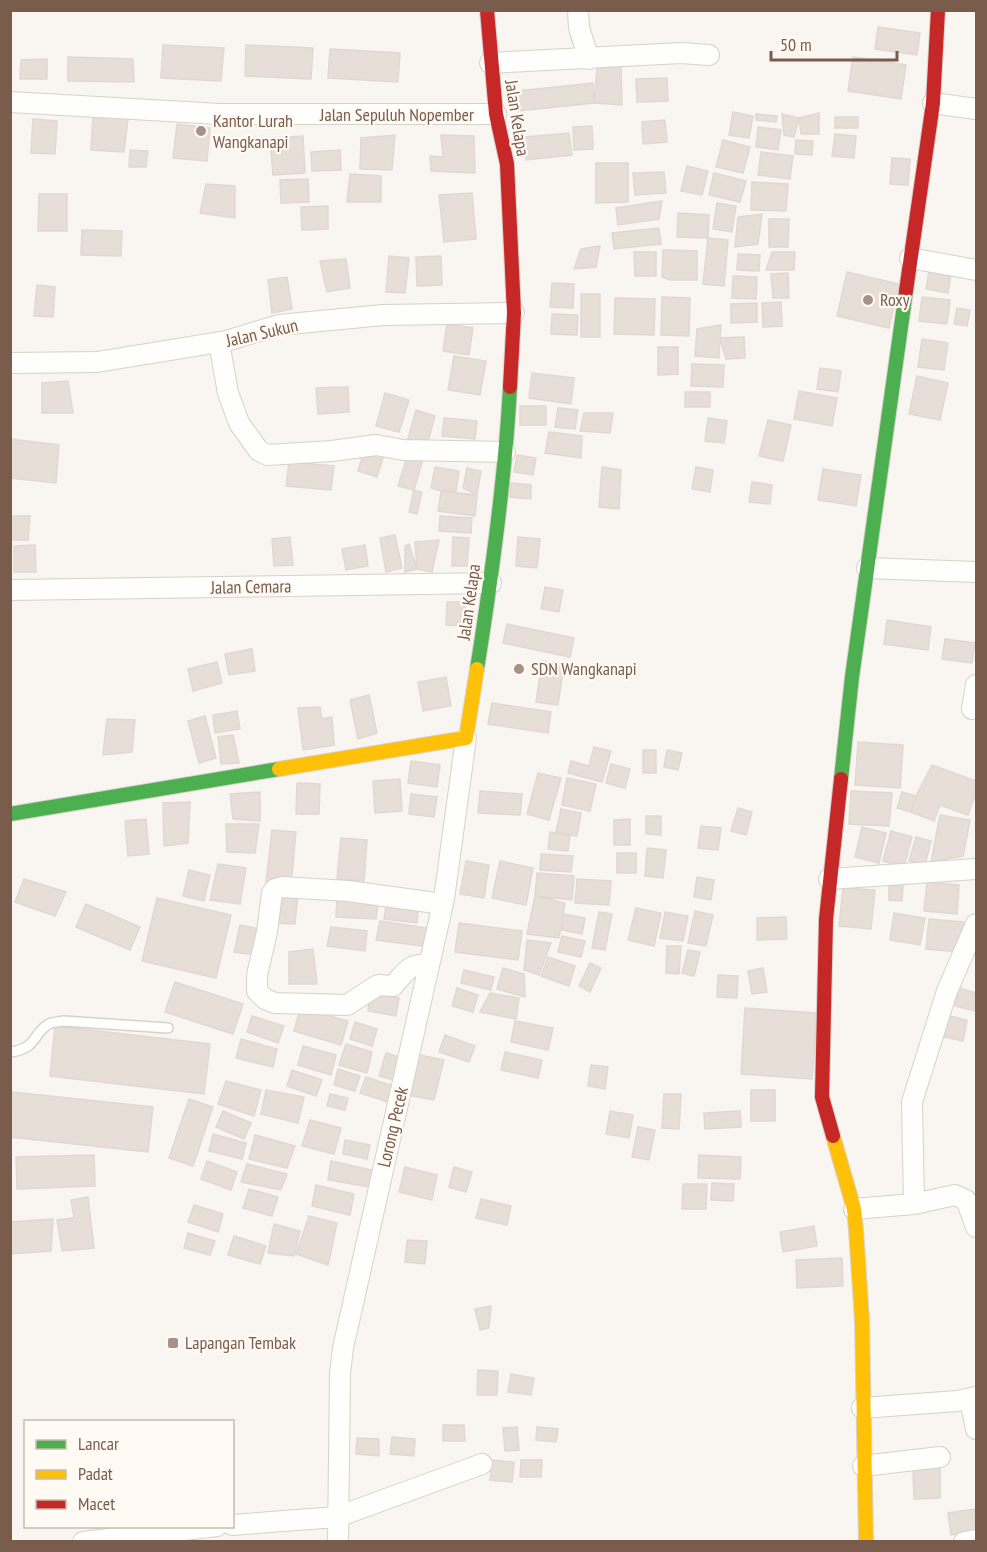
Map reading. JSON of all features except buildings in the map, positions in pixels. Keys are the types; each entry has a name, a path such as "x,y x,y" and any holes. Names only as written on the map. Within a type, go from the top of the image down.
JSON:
{"street":[{"name":"Jalan Kelapa","path":"466,738 490,583 506,452 514,313 507,164 496,114 487,10"},
{"path":"578,10 579,28 589,59"},
{"path":"866,1542 862,1320 854,1209 822,1097 826,919 852,677 933,103 939,10"},
{"path":"490,63 681,53 710,55"},
{"name":"Jalan Sepuluh Nopember","path":"10,102 220,114 496,114"},
{"path":"933,103 976,109"},
{"path":"910,258 976,270"},
{"name":"Jalan Sukun","path":"10,363 97,362 219,342 279,326 383,315 514,313"},
{"path":"219,342 228,393 239,423 259,451 268,455 332,451 376,445 403,450 506,452"},
{"path":"867,568 976,572"},
{"name":"Jalan Cemara","path":"10,590 490,583"},
{"path":"972,709 976,686"},
{"path":"10,814 466,738"},
{"name":"Lorong Pecek","path":"338,1542 340,1374 343,1348 443,904 466,738"},
{"path":"829,879 976,869"},
{"path":"429,964 419,964 407,969 393,986 378,985 347,1005 308,1002 275,1003 265,999 257,991 257,975 267,932 272,893 275,889 282,887 348,891 443,904"},
{"path":"914,1204 912,1102 947,991 976,924"},
{"path":"854,1209 914,1204 959,1195 966,1200 976,1227"},
{"path":"862,1408 973,1398 976,1429"},
{"path":"863,1466 940,1457"},
{"path":"234,1525 337,1517 482,1464"},
{"path":"83,1542 208,1528"},
{"path":"964,1542 976,1540"}],"lane":[{"path":"10,1052 20,1051 33,1043 47,1024 63,1021 168,1028"}],"traffic: fast":[{"path":"841,779 852,677 906,291"},
{"path":"477,669 497,528 510,387"},
{"path":"10,814 279,769"}],"traffic: slow":[{"path":"279,769 466,738 477,669"},
{"path":"833,1136 854,1209 856,1230 862,1320 866,1542"}],"traffic: jam":[{"path":"487,10 496,114 507,164 514,313 510,387"},
{"path":"906,291 933,103 938,10"},
{"path":"833,1136 822,1097 826,919 841,779"}],"place":[{"name":"Kantor Lurah Wangkanapi","path":"201,131"},
{"name":"Roxy","path":"868,300"},
{"name":"SDN Wangkanapi","path":"519,669"},
{"name":"Lapangan Tembak","path":"173,1343"}]}
